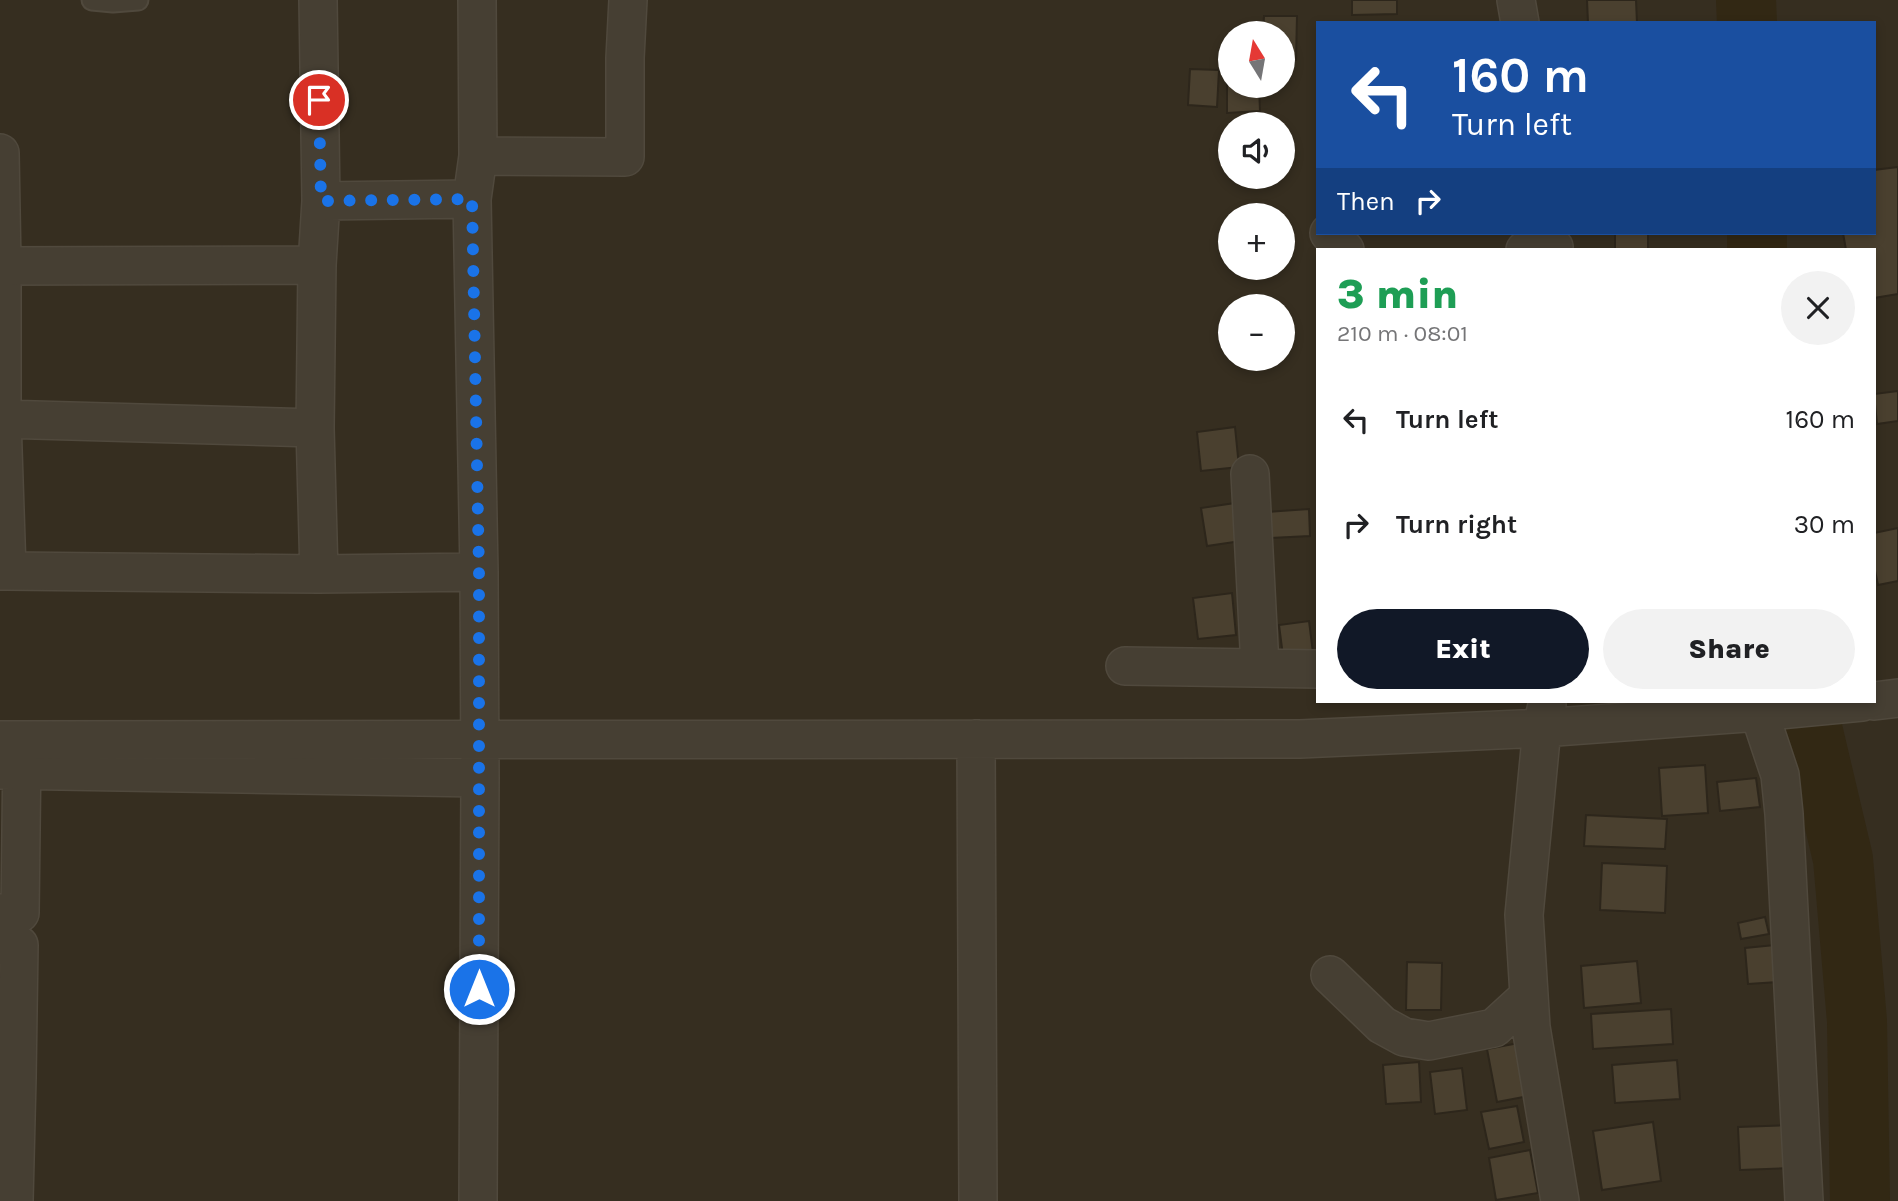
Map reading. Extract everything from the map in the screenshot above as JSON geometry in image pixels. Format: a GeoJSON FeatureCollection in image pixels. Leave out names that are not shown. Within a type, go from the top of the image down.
{"type":"FeatureCollection","features":[{"type":"Feature","properties":{"kind":"street"},"geometry":{"type":"LineString","coordinates":[[318,0],[321,201],[317,265],[315,428],[319,574]]}},
{"type":"Feature","properties":{"kind":"street"},"geometry":{"type":"LineString","coordinates":[[477,0],[478,156],[472,199],[479,572],[478,1201]]}},
{"type":"Feature","properties":{"kind":"street"},"geometry":{"type":"LineString","coordinates":[[478,156],[625,157],[628,0]]}},
{"type":"Feature","properties":{"kind":"street"},"geometry":{"type":"LineString","coordinates":[[1516,0],[1520,21]]}},
{"type":"Feature","properties":{"kind":"street"},"geometry":{"type":"LineString","coordinates":[[0,153],[3,571],[319,574],[479,572]]}},
{"type":"Feature","properties":{"kind":"street"},"geometry":{"type":"LineString","coordinates":[[321,201],[472,199]]}},
{"type":"Feature","properties":{"kind":"street"},"geometry":{"type":"LineString","coordinates":[[1331,235],[1343,248]]}},
{"type":"Feature","properties":{"kind":"street"},"geometry":{"type":"LineString","coordinates":[[1,266],[317,265]]}},
{"type":"Feature","properties":{"kind":"street"},"geometry":{"type":"LineString","coordinates":[[1,419],[315,428]]}},
{"type":"Feature","properties":{"kind":"street"},"geometry":{"type":"LineString","coordinates":[[1250,474],[1260,667]]}},
{"type":"Feature","properties":{"kind":"street"},"geometry":{"type":"LineString","coordinates":[[1125,666],[1316,668]]}},
{"type":"Feature","properties":{"kind":"street"},"geometry":{"type":"LineString","coordinates":[[1876,701],[1898,698]]}},
{"type":"Feature","properties":{"kind":"street"},"geometry":{"type":"LineString","coordinates":[[11,756],[479,740],[1300,739],[1545,715],[1765,712],[1853,703]]}},
{"type":"Feature","properties":{"kind":"street"},"geometry":{"type":"LineString","coordinates":[[1765,712],[1780,775],[1784,814],[1804,1201]]}},
{"type":"Feature","properties":{"kind":"street"},"geometry":{"type":"LineString","coordinates":[[1545,715],[1524,915],[1531,1027],[1560,1201]]}},
{"type":"Feature","properties":{"kind":"street"},"geometry":{"type":"LineString","coordinates":[[976,739],[978,1201]]}},
{"type":"Feature","properties":{"kind":"street"},"geometry":{"type":"LineString","coordinates":[[11,756],[480,778]]}},
{"type":"Feature","properties":{"kind":"street"},"geometry":{"type":"LineString","coordinates":[[0,913],[20,913],[11,756]]}},
{"type":"Feature","properties":{"kind":"street"},"geometry":{"type":"LineString","coordinates":[[0,945],[19,945],[9,1078],[14,1201]]}},
{"type":"Feature","properties":{"kind":"street"},"geometry":{"type":"LineString","coordinates":[[1330,975],[1382,1025],[1404,1037],[1429,1041],[1494,1027],[1529,996]]}},
{"type":"Feature","properties":{"kind":"lane"},"geometry":{"type":"LineString","coordinates":[[92,0],[138,0]]}},
{"type":"Feature","properties":{"kind":"building"},"geometry":{"type":"Polygon","coordinates":[[[1352,0],[1397,0],[1397,14],[1352,15],[1352,0]]]}},
{"type":"Feature","properties":{"kind":"building"},"geometry":{"type":"Polygon","coordinates":[[[1587,0],[1636,0],[1637,21],[1588,21],[1587,0]]]}},
{"type":"Feature","properties":{"kind":"building"},"geometry":{"type":"Polygon","coordinates":[[[1264,16],[1297,16],[1296,60],[1295,21],[1264,21],[1264,16]]]}},
{"type":"Feature","properties":{"kind":"building"},"geometry":{"type":"Polygon","coordinates":[[[1190,69],[1218,70],[1217,107],[1188,105],[1190,69]]]}},
{"type":"Feature","properties":{"kind":"building"},"geometry":{"type":"Polygon","coordinates":[[[1227,98],[1259,98],[1260,111],[1227,112],[1227,98]]]}},
{"type":"Feature","properties":{"kind":"building"},"geometry":{"type":"Polygon","coordinates":[[[1898,167],[1898,294],[1876,298],[1876,248],[1846,248],[1843,235],[1876,235],[1876,170],[1898,167]]]}},
{"type":"Feature","properties":{"kind":"building"},"geometry":{"type":"Polygon","coordinates":[[[1615,235],[1648,235],[1648,248],[1615,248],[1615,235]]]}},
{"type":"Feature","properties":{"kind":"building"},"geometry":{"type":"Polygon","coordinates":[[[1898,391],[1898,421],[1877,424],[1876,394],[1898,391]]]}},
{"type":"Feature","properties":{"kind":"building"},"geometry":{"type":"Polygon","coordinates":[[[1235,427],[1239,467],[1201,471],[1197,432],[1235,427]]]}},
{"type":"Feature","properties":{"kind":"building"},"geometry":{"type":"Polygon","coordinates":[[[1242,502],[1248,540],[1207,546],[1201,508],[1242,502]]]}},
{"type":"Feature","properties":{"kind":"building"},"geometry":{"type":"Polygon","coordinates":[[[1309,509],[1310,536],[1269,538],[1267,512],[1309,509]]]}},
{"type":"Feature","properties":{"kind":"building"},"geometry":{"type":"Polygon","coordinates":[[[1898,528],[1898,581],[1878,585],[1876,533],[1898,528]]]}},
{"type":"Feature","properties":{"kind":"building"},"geometry":{"type":"Polygon","coordinates":[[[1232,593],[1236,635],[1198,639],[1193,598],[1232,593]]]}},
{"type":"Feature","properties":{"kind":"building"},"geometry":{"type":"Polygon","coordinates":[[[1309,621],[1314,661],[1284,664],[1279,625],[1309,621]]]}},
{"type":"Feature","properties":{"kind":"building"},"geometry":{"type":"Polygon","coordinates":[[[1705,765],[1708,813],[1662,816],[1659,768],[1705,765]]]}},
{"type":"Feature","properties":{"kind":"building"},"geometry":{"type":"Polygon","coordinates":[[[1756,778],[1760,807],[1720,811],[1717,782],[1756,778]]]}},
{"type":"Feature","properties":{"kind":"building"},"geometry":{"type":"Polygon","coordinates":[[[1586,815],[1667,819],[1665,849],[1584,846],[1586,815]]]}},
{"type":"Feature","properties":{"kind":"building"},"geometry":{"type":"Polygon","coordinates":[[[1602,863],[1667,866],[1665,913],[1600,910],[1602,863]]]}},
{"type":"Feature","properties":{"kind":"building"},"geometry":{"type":"Polygon","coordinates":[[[1765,917],[1769,934],[1741,939],[1738,923],[1765,917]]]}},
{"type":"Feature","properties":{"kind":"building"},"geometry":{"type":"Polygon","coordinates":[[[1775,945],[1778,982],[1748,984],[1745,948],[1775,945]]]}},
{"type":"Feature","properties":{"kind":"building"},"geometry":{"type":"Polygon","coordinates":[[[1637,961],[1641,1003],[1584,1008],[1581,966],[1637,961]]]}},
{"type":"Feature","properties":{"kind":"building"},"geometry":{"type":"Polygon","coordinates":[[[1407,962],[1442,963],[1441,1010],[1406,1010],[1407,962]]]}},
{"type":"Feature","properties":{"kind":"building"},"geometry":{"type":"Polygon","coordinates":[[[1671,1009],[1673,1044],[1593,1049],[1591,1014],[1671,1009]]]}},
{"type":"Feature","properties":{"kind":"building"},"geometry":{"type":"Polygon","coordinates":[[[1524,1042],[1534,1095],[1497,1102],[1487,1049],[1524,1042]]]}},
{"type":"Feature","properties":{"kind":"building"},"geometry":{"type":"Polygon","coordinates":[[[1677,1060],[1680,1099],[1615,1103],[1612,1065],[1677,1060]]]}},
{"type":"Feature","properties":{"kind":"building"},"geometry":{"type":"Polygon","coordinates":[[[1419,1062],[1421,1102],[1386,1104],[1383,1065],[1419,1062]]]}},
{"type":"Feature","properties":{"kind":"building"},"geometry":{"type":"Polygon","coordinates":[[[1462,1068],[1467,1110],[1435,1114],[1430,1072],[1462,1068]]]}},
{"type":"Feature","properties":{"kind":"building"},"geometry":{"type":"Polygon","coordinates":[[[1517,1106],[1524,1142],[1489,1149],[1481,1112],[1517,1106]]]}},
{"type":"Feature","properties":{"kind":"building"},"geometry":{"type":"Polygon","coordinates":[[[1653,1122],[1661,1181],[1602,1190],[1593,1131],[1653,1122]]]}},
{"type":"Feature","properties":{"kind":"building"},"geometry":{"type":"Polygon","coordinates":[[[1791,1125],[1792,1168],[1740,1170],[1738,1127],[1791,1125]]]}},
{"type":"Feature","properties":{"kind":"building"},"geometry":{"type":"Polygon","coordinates":[[[1530,1150],[1538,1193],[1496,1200],[1489,1158],[1530,1150]]]}},
{"type":"Feature","properties":{"kind":"waterway"},"geometry":{"type":"LineString","coordinates":[[1746,0],[1747,21]]}},
{"type":"Feature","properties":{"kind":"waterway"},"geometry":{"type":"LineString","coordinates":[[1757,235],[1757,248]]}},
{"type":"Feature","properties":{"kind":"waterway"},"geometry":{"type":"LineString","coordinates":[[1806,703],[1843,859],[1857,1021],[1860,1201]]}},
{"type":"Feature","properties":{"kind":"route"},"geometry":{"type":"LineString","coordinates":[[319,100],[321,201],[472,199],[479,572],[479,989]]}}]}
